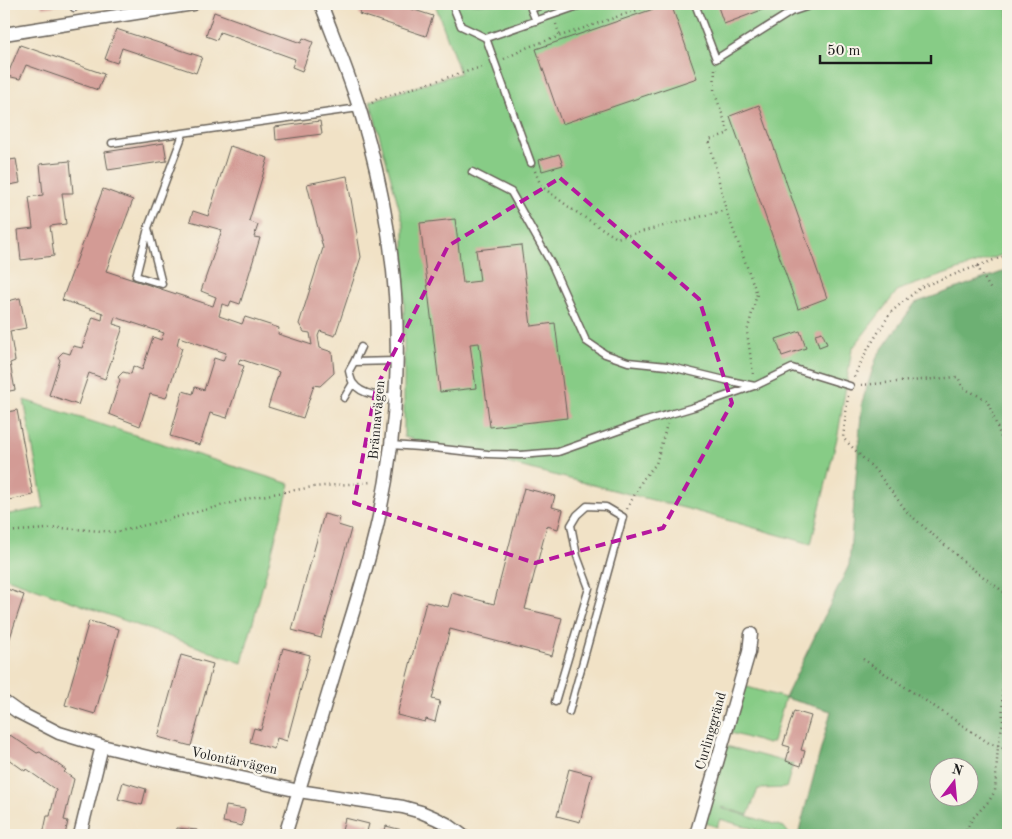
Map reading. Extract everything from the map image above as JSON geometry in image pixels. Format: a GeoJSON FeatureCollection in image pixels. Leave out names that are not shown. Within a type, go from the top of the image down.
{"type":"FeatureCollection","features":[{"type":"Feature","properties":{"kind":"street"},"geometry":{"type":"LineString","coordinates":[[4,34],[194,4]]}},
{"type":"Feature","properties":{"kind":"street","name":"Brännavägen"},"geometry":{"type":"LineString","coordinates":[[286,835],[367,566],[378,520],[391,445],[395,396],[397,346],[394,288],[387,227],[372,153],[359,108],[321,4]]}},
{"type":"Feature","properties":{"kind":"street","name":"Curlinggränd"},"geometry":{"type":"LineString","coordinates":[[696,835],[749,652],[751,634]]}},
{"type":"Feature","properties":{"kind":"street","name":"Volontärvägen"},"geometry":{"type":"LineString","coordinates":[[4,702],[18,712],[59,733],[102,746],[299,791],[386,804],[421,812],[447,824],[462,835]]}},
{"type":"Feature","properties":{"kind":"street"},"geometry":{"type":"LineString","coordinates":[[80,835],[102,746]]}},
{"type":"Feature","properties":{"kind":"lane"},"geometry":{"type":"LineString","coordinates":[[452,4],[462,26],[486,38],[531,163]]}},
{"type":"Feature","properties":{"kind":"lane"},"geometry":{"type":"LineString","coordinates":[[536,21],[531,9],[545,4]]}},
{"type":"Feature","properties":{"kind":"lane"},"geometry":{"type":"LineString","coordinates":[[486,38],[584,4]]}},
{"type":"Feature","properties":{"kind":"lane"},"geometry":{"type":"LineString","coordinates":[[695,4],[716,60],[791,12],[815,4]]}},
{"type":"Feature","properties":{"kind":"lane"},"geometry":{"type":"LineString","coordinates":[[112,143],[359,108]]}},
{"type":"Feature","properties":{"kind":"lane"},"geometry":{"type":"LineString","coordinates":[[148,228],[162,284],[136,276],[148,228],[183,134]]}},
{"type":"Feature","properties":{"kind":"lane"},"geometry":{"type":"LineString","coordinates":[[472,172],[511,192],[552,265],[586,341],[605,354],[628,362],[667,366],[755,386]]}},
{"type":"Feature","properties":{"kind":"lane"},"geometry":{"type":"LineString","coordinates":[[361,347],[349,371],[353,383],[364,392],[380,396],[395,396]]}},
{"type":"Feature","properties":{"kind":"lane"},"geometry":{"type":"LineString","coordinates":[[354,362],[396,361]]}},
{"type":"Feature","properties":{"kind":"lane"},"geometry":{"type":"LineString","coordinates":[[391,445],[497,455],[558,452],[755,386],[792,368],[850,386]]}},
{"type":"Feature","properties":{"kind":"lane"},"geometry":{"type":"LineString","coordinates":[[344,398],[353,383]]}},
{"type":"Feature","properties":{"kind":"lane"},"geometry":{"type":"LineString","coordinates":[[705,403],[707,412]]}},
{"type":"Feature","properties":{"kind":"lane"},"geometry":{"type":"LineString","coordinates":[[555,702],[589,588],[577,556],[571,525],[587,506],[606,507],[623,517],[569,712]]}},
{"type":"Feature","properties":{"kind":"path"},"geometry":{"type":"LineString","coordinates":[[359,108],[372,104],[377,99],[494,63],[528,48],[655,4]]}},
{"type":"Feature","properties":{"kind":"path"},"geometry":{"type":"LineString","coordinates":[[716,60],[714,91],[729,133],[709,140],[726,210],[756,294],[747,332],[755,386]]}},
{"type":"Feature","properties":{"kind":"path"},"geometry":{"type":"LineString","coordinates":[[531,163],[541,186],[573,210],[617,238],[726,210]]}},
{"type":"Feature","properties":{"kind":"path"},"geometry":{"type":"LineString","coordinates":[[1008,255],[921,287],[890,312],[866,352],[850,386],[843,438],[876,471],[908,513],[970,567],[1008,595]]}},
{"type":"Feature","properties":{"kind":"path"},"geometry":{"type":"LineString","coordinates":[[976,266],[991,290]]}},
{"type":"Feature","properties":{"kind":"path"},"geometry":{"type":"LineString","coordinates":[[850,386],[958,377],[963,388],[987,400],[1008,456]]}},
{"type":"Feature","properties":{"kind":"path"},"geometry":{"type":"LineString","coordinates":[[623,517],[643,479],[656,464],[670,414]]}},
{"type":"Feature","properties":{"kind":"path"},"geometry":{"type":"LineString","coordinates":[[4,532],[60,528],[116,532],[255,497],[313,487],[374,482],[373,488]]}},
{"type":"Feature","properties":{"kind":"path"},"geometry":{"type":"LineString","coordinates":[[863,659],[989,743],[1008,750]]}},
{"type":"Feature","properties":{"kind":"path"},"geometry":{"type":"LineString","coordinates":[[964,835],[972,819],[989,801],[994,791],[998,746],[1003,722],[1002,691],[1008,682]]}},
{"type":"Feature","properties":{"kind":"highlighted area"},"geometry":{"type":"Polygon","coordinates":[[[560,178],[699,299],[732,403],[663,528],[535,563],[354,503],[376,388],[448,246],[560,178]]]}},
{"type":"Feature","properties":{"kind":"green space"},"geometry":{"type":"Polygon","coordinates":[[[435,4],[1008,4],[1008,253],[898,290],[852,349],[838,434],[811,544],[688,509],[404,437],[404,226],[370,101],[460,73],[435,4]]]}},
{"type":"Feature","properties":{"kind":"green space"},"geometry":{"type":"Polygon","coordinates":[[[1008,270],[1008,835],[798,835],[831,711],[785,698],[849,565],[862,402],[877,356],[915,303],[1008,270]]]}},
{"type":"Feature","properties":{"kind":"green space"},"geometry":{"type":"Polygon","coordinates":[[[24,400],[290,484],[242,663],[4,577],[4,515],[44,508],[24,400]]]}},
{"type":"Feature","properties":{"kind":"green space"},"geometry":{"type":"Polygon","coordinates":[[[744,686],[785,698],[773,742],[768,744],[731,733],[744,686]]]}},
{"type":"Feature","properties":{"kind":"green space"},"geometry":{"type":"Polygon","coordinates":[[[726,746],[793,764],[786,788],[758,789],[748,815],[721,808],[784,827],[790,835],[774,835],[720,819],[717,827],[705,823],[726,746]]]}},
{"type":"Feature","properties":{"kind":"building"},"geometry":{"type":"Polygon","coordinates":[[[41,4],[61,4],[61,5],[42,8],[41,4]]]}},
{"type":"Feature","properties":{"kind":"building"},"geometry":{"type":"Polygon","coordinates":[[[363,4],[396,4],[433,16],[426,36],[359,14],[363,4]]]}},
{"type":"Feature","properties":{"kind":"building"},"geometry":{"type":"Polygon","coordinates":[[[671,4],[697,78],[562,124],[536,49],[671,4]]]}},
{"type":"Feature","properties":{"kind":"building"},"geometry":{"type":"Polygon","coordinates":[[[717,4],[778,4],[724,24],[717,4]]]}},
{"type":"Feature","properties":{"kind":"building"},"geometry":{"type":"Polygon","coordinates":[[[214,12],[301,43],[303,38],[313,42],[302,71],[292,67],[295,59],[220,32],[217,40],[206,36],[214,12]]]}},
{"type":"Feature","properties":{"kind":"building"},"geometry":{"type":"Polygon","coordinates":[[[116,29],[202,57],[196,73],[122,48],[117,63],[105,59],[116,29]]]}},
{"type":"Feature","properties":{"kind":"building"},"geometry":{"type":"Polygon","coordinates":[[[20,45],[104,74],[98,90],[26,65],[20,79],[7,76],[20,45]]]}},
{"type":"Feature","properties":{"kind":"building"},"geometry":{"type":"Polygon","coordinates":[[[759,105],[827,298],[798,309],[730,116],[759,105]]]}},
{"type":"Feature","properties":{"kind":"building"},"geometry":{"type":"Polygon","coordinates":[[[320,121],[322,134],[276,140],[275,127],[320,121]]]}},
{"type":"Feature","properties":{"kind":"building"},"geometry":{"type":"Polygon","coordinates":[[[164,143],[167,161],[108,170],[105,152],[164,143]]]}},
{"type":"Feature","properties":{"kind":"building"},"geometry":{"type":"Polygon","coordinates":[[[230,146],[268,158],[249,221],[258,225],[254,237],[260,238],[240,304],[231,301],[229,306],[222,304],[219,316],[242,324],[245,317],[279,328],[278,334],[312,345],[310,333],[304,332],[299,324],[323,248],[307,184],[347,176],[361,257],[335,336],[320,331],[318,336],[320,348],[332,352],[334,373],[320,386],[314,385],[303,418],[268,407],[279,372],[240,359],[238,364],[244,366],[227,418],[210,413],[200,445],[170,436],[183,391],[193,394],[195,387],[204,390],[214,358],[223,361],[226,353],[179,337],[177,345],[182,348],[166,398],[150,394],[140,426],[109,414],[120,380],[118,377],[123,372],[131,374],[133,366],[142,370],[153,337],[161,340],[164,333],[115,317],[113,324],[123,327],[105,379],[89,373],[78,405],[49,395],[60,360],[58,357],[63,352],[70,354],[73,346],[82,348],[93,317],[102,320],[103,313],[62,300],[103,189],[133,200],[106,271],[213,306],[216,297],[201,291],[222,230],[190,221],[193,211],[208,216],[230,146]]]}},
{"type":"Feature","properties":{"kind":"building"},"geometry":{"type":"Polygon","coordinates":[[[559,154],[563,165],[542,171],[539,160],[559,154]]]}},
{"type":"Feature","properties":{"kind":"building"},"geometry":{"type":"Polygon","coordinates":[[[16,159],[20,183],[4,186],[4,161],[16,159]]]}},
{"type":"Feature","properties":{"kind":"building"},"geometry":{"type":"Polygon","coordinates":[[[70,161],[73,193],[62,193],[66,224],[50,226],[54,256],[21,260],[18,230],[33,228],[29,197],[43,195],[40,164],[70,161]]]}},
{"type":"Feature","properties":{"kind":"building"},"geometry":{"type":"Polygon","coordinates":[[[455,219],[463,283],[480,281],[476,250],[521,245],[531,326],[555,323],[567,418],[490,427],[479,343],[470,344],[476,388],[440,392],[420,223],[455,219]]]}},
{"type":"Feature","properties":{"kind":"building"},"geometry":{"type":"Polygon","coordinates":[[[20,298],[26,328],[10,331],[15,361],[10,363],[15,390],[4,392],[4,302],[20,298]]]}},
{"type":"Feature","properties":{"kind":"building"},"geometry":{"type":"Polygon","coordinates":[[[800,331],[806,348],[782,356],[776,339],[800,331]]]}},
{"type":"Feature","properties":{"kind":"building"},"geometry":{"type":"Polygon","coordinates":[[[822,332],[827,344],[819,347],[815,334],[822,332]]]}},
{"type":"Feature","properties":{"kind":"building"},"geometry":{"type":"Polygon","coordinates":[[[17,410],[33,495],[4,501],[4,413],[17,410]]]}},
{"type":"Feature","properties":{"kind":"building"},"geometry":{"type":"Polygon","coordinates":[[[524,488],[555,496],[552,507],[563,510],[558,529],[547,526],[525,609],[562,618],[552,656],[450,629],[432,699],[440,701],[435,722],[426,719],[425,722],[397,715],[426,602],[448,607],[452,593],[494,604],[524,488]]]}},
{"type":"Feature","properties":{"kind":"building"},"geometry":{"type":"Polygon","coordinates":[[[324,514],[340,518],[338,525],[351,529],[321,638],[292,630],[324,514]]]}},
{"type":"Feature","properties":{"kind":"building"},"geometry":{"type":"Polygon","coordinates":[[[4,588],[24,595],[4,656],[4,588]]]}},
{"type":"Feature","properties":{"kind":"building"},"geometry":{"type":"Polygon","coordinates":[[[89,621],[119,629],[95,714],[65,705],[89,621]]]}},
{"type":"Feature","properties":{"kind":"building"},"geometry":{"type":"Polygon","coordinates":[[[283,648],[310,655],[287,741],[277,738],[274,749],[250,742],[254,728],[261,730],[283,648]]]}},
{"type":"Feature","properties":{"kind":"building"},"geometry":{"type":"Polygon","coordinates":[[[181,655],[213,664],[191,746],[158,737],[181,655]]]}},
{"type":"Feature","properties":{"kind":"building"},"geometry":{"type":"Polygon","coordinates":[[[794,711],[811,716],[801,750],[805,751],[801,766],[786,761],[790,747],[783,745],[794,711]]]}},
{"type":"Feature","properties":{"kind":"building"},"geometry":{"type":"Polygon","coordinates":[[[4,734],[8,737],[10,735],[37,753],[40,752],[66,770],[64,772],[74,779],[64,820],[68,821],[65,835],[43,835],[56,790],[4,756],[4,734]]]}},
{"type":"Feature","properties":{"kind":"building"},"geometry":{"type":"Polygon","coordinates":[[[569,769],[592,775],[580,822],[557,816],[569,769]]]}},
{"type":"Feature","properties":{"kind":"building"},"geometry":{"type":"Polygon","coordinates":[[[123,782],[146,789],[142,805],[118,799],[123,782]]]}},
{"type":"Feature","properties":{"kind":"building"},"geometry":{"type":"Polygon","coordinates":[[[226,806],[245,809],[242,826],[223,822],[226,806]]]}},
{"type":"Feature","properties":{"kind":"building"},"geometry":{"type":"Polygon","coordinates":[[[345,818],[369,824],[366,835],[341,835],[345,818]]]}},
{"type":"Feature","properties":{"kind":"building"},"geometry":{"type":"Polygon","coordinates":[[[386,826],[402,830],[400,835],[384,835],[386,826]]]}},
{"type":"Feature","properties":{"kind":"building"},"geometry":{"type":"Polygon","coordinates":[[[177,828],[197,830],[197,835],[176,835],[177,828]]]}}]}
